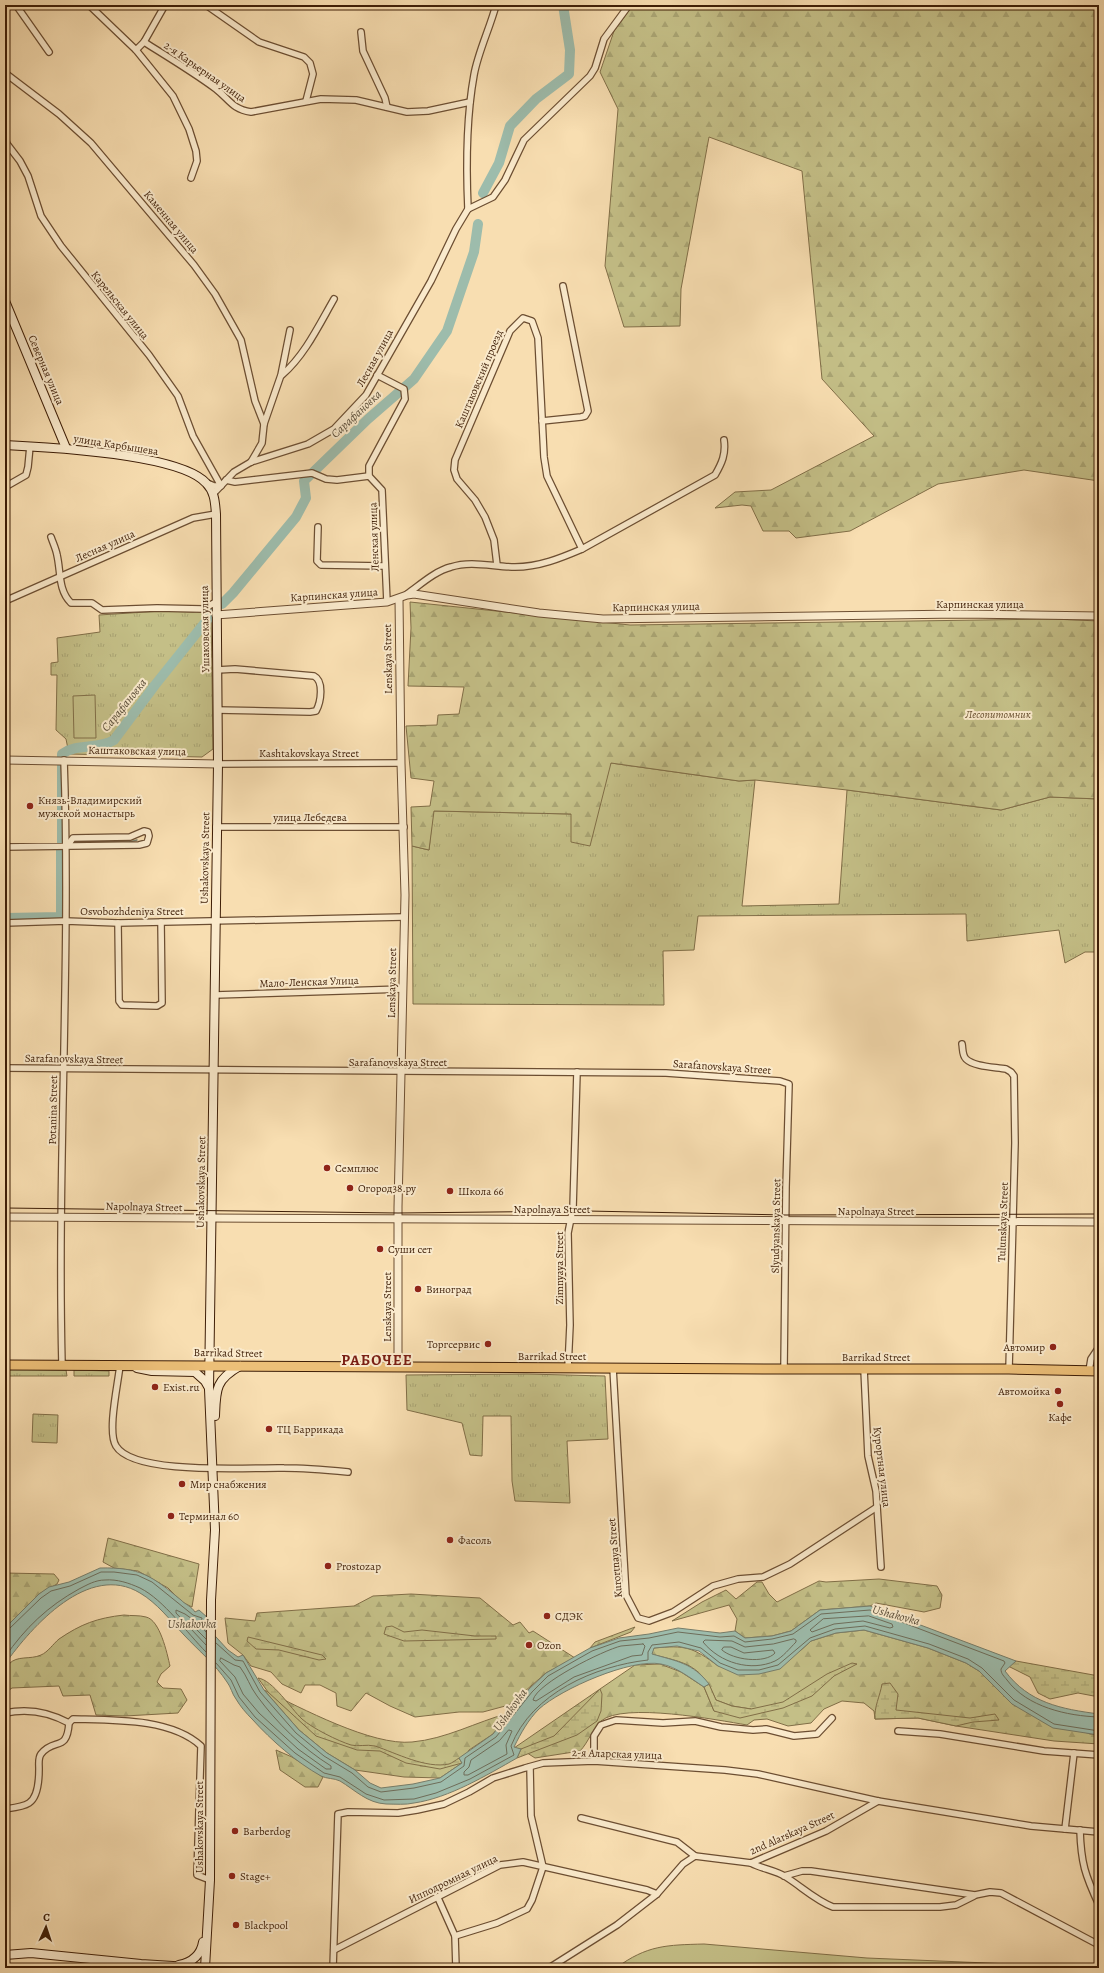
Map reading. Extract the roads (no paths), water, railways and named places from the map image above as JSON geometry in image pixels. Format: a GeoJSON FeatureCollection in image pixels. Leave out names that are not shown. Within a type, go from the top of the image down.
{"type":"FeatureCollection","features":[{"type":"Feature","properties":{"kind":"main road","name":"Северная улица"},"geometry":{"type":"LineString","coordinates":[[5,300],[66,448]]}},
{"type":"Feature","properties":{"kind":"main road","name":"улица Карбышева"},"geometry":{"type":"LineString","coordinates":[[5,445],[66,448],[133,458],[179,467],[206,482],[213,494]]}},
{"type":"Feature","properties":{"kind":"main road","name":"Ушаковская улица"},"geometry":{"type":"LineString","coordinates":[[213,494],[216,514],[218,764]]}},
{"type":"Feature","properties":{"kind":"main road","name":"Ushakovskaya Street"},"geometry":{"type":"LineString","coordinates":[[206,1968],[210,1880],[210,1686],[211,1600],[214,1530],[209,1389],[218,764]]}},
{"type":"Feature","properties":{"kind":"main road","name":"Barrikad Street"},"geometry":{"type":"LineString","coordinates":[[5,1365],[1009,1369],[1099,1371]]}},
{"type":"Feature","properties":{"kind":"main road"},"geometry":{"type":"LineString","coordinates":[[120,1365],[152,1371],[195,1372],[205,1381],[209,1389]]}},
{"type":"Feature","properties":{"kind":"main road"},"geometry":{"type":"LineString","coordinates":[[213,1469],[216,1389],[227,1373],[241,1365]]}},
{"type":"Feature","properties":{"kind":"main road"},"geometry":{"type":"LineString","coordinates":[[172,1966],[186,1963],[200,1954],[208,1917]]}},
{"type":"Feature","properties":{"kind":"main road"},"geometry":{"type":"LineString","coordinates":[[5,1955],[31,1953],[206,1968]]}},
{"type":"Feature","properties":{"kind":"street"},"geometry":{"type":"LineString","coordinates":[[16,5],[49,52]]}},
{"type":"Feature","properties":{"kind":"street"},"geometry":{"type":"LineString","coordinates":[[89,5],[136,50],[173,96],[189,129],[196,151],[197,161],[191,178]]}},
{"type":"Feature","properties":{"kind":"street"},"geometry":{"type":"LineString","coordinates":[[136,50],[144,42],[165,5]]}},
{"type":"Feature","properties":{"kind":"street"},"geometry":{"type":"LineString","coordinates":[[206,5],[259,42],[304,57],[310,63],[313,74],[306,101]]}},
{"type":"Feature","properties":{"kind":"street"},"geometry":{"type":"LineString","coordinates":[[496,5],[474,73],[470,102],[466,179],[468,209],[493,198],[504,180],[524,140],[590,76],[595,68],[604,39],[629,5]]}},
{"type":"Feature","properties":{"kind":"street"},"geometry":{"type":"LineString","coordinates":[[361,32],[363,51],[385,98],[387,107]]}},
{"type":"Feature","properties":{"kind":"street","name":"2-я Карьерная улица"},"geometry":{"type":"LineString","coordinates":[[144,42],[218,90],[240,110],[251,112],[321,99],[356,100],[407,112],[428,111],[470,102]]}},
{"type":"Feature","properties":{"kind":"street","name":"Каменная улица"},"geometry":{"type":"LineString","coordinates":[[5,73],[59,114],[91,143],[194,265],[215,294],[241,340],[255,401],[264,424]]}},
{"type":"Feature","properties":{"kind":"street","name":"Карельская улица"},"geometry":{"type":"LineString","coordinates":[[5,137],[7,144],[20,161],[28,176],[41,216],[61,246],[149,355],[178,396],[193,436],[220,486]]}},
{"type":"Feature","properties":{"kind":"street","name":"Лесная улица"},"geometry":{"type":"LineString","coordinates":[[213,494],[234,472],[251,462],[308,444],[334,429],[366,395],[431,281],[456,229],[468,209]]}},
{"type":"Feature","properties":{"kind":"street"},"geometry":{"type":"LineString","coordinates":[[542,421],[581,417],[585,416],[588,412],[563,286]]}},
{"type":"Feature","properties":{"kind":"street"},"geometry":{"type":"LineString","coordinates":[[281,375],[291,367],[334,299]]}},
{"type":"Feature","properties":{"kind":"street","name":"Каштаковский проезд"},"geometry":{"type":"LineString","coordinates":[[497,565],[494,540],[485,516],[475,500],[456,479],[454,470],[455,460],[510,331],[523,318],[532,321],[538,338],[544,457],[547,476],[582,549]]}},
{"type":"Feature","properties":{"kind":"street"},"geometry":{"type":"LineString","coordinates":[[251,462],[262,443],[264,424],[281,375],[290,330]]}},
{"type":"Feature","properties":{"kind":"street"},"geometry":{"type":"LineString","coordinates":[[226,480],[235,482],[312,473],[326,479],[337,480],[369,476],[369,466],[405,399],[403,389],[377,375]]}},
{"type":"Feature","properties":{"kind":"street"},"geometry":{"type":"LineString","coordinates":[[407,594],[440,571],[451,566],[478,564],[515,567],[534,565],[559,559],[582,549],[715,475],[726,451],[724,440]]}},
{"type":"Feature","properties":{"kind":"street"},"geometry":{"type":"LineString","coordinates":[[5,487],[26,475],[30,446]]}},
{"type":"Feature","properties":{"kind":"street","name":"Ленская улица"},"geometry":{"type":"LineString","coordinates":[[369,476],[382,490],[384,566],[387,602]]}},
{"type":"Feature","properties":{"kind":"street"},"geometry":{"type":"LineString","coordinates":[[206,482],[214,486],[220,486]]}},
{"type":"Feature","properties":{"kind":"street","name":"Лесная улица"},"geometry":{"type":"LineString","coordinates":[[5,602],[193,518],[216,514]]}},
{"type":"Feature","properties":{"kind":"street"},"geometry":{"type":"LineString","coordinates":[[318,527],[317,561],[320,565],[384,566]]}},
{"type":"Feature","properties":{"kind":"street"},"geometry":{"type":"LineString","coordinates":[[51,537],[57,554],[59,577],[65,597],[71,603],[92,603],[102,610],[157,608],[203,609],[216,602]]}},
{"type":"Feature","properties":{"kind":"street","name":"Карпинская улица"},"geometry":{"type":"LineString","coordinates":[[216,615],[387,602],[398,599],[407,594],[425,595],[539,613],[603,619],[959,614],[1099,616]]}},
{"type":"Feature","properties":{"kind":"street","name":"Lenskaya Street"},"geometry":{"type":"LineString","coordinates":[[398,599],[401,763],[404,827],[402,1072],[398,1219],[398,1367]]}},
{"type":"Feature","properties":{"kind":"street"},"geometry":{"type":"LineString","coordinates":[[217,670],[235,669],[314,676],[318,678],[321,683],[319,706],[316,711],[217,710]]}},
{"type":"Feature","properties":{"kind":"street","name":"Каштаковская улица"},"geometry":{"type":"LineString","coordinates":[[5,760],[218,764]]}},
{"type":"Feature","properties":{"kind":"street","name":"Potanina Street"},"geometry":{"type":"LineString","coordinates":[[62,1365],[61,1217],[67,846],[64,760]]}},
{"type":"Feature","properties":{"kind":"street","name":"Kashtakovskaya Street"},"geometry":{"type":"LineString","coordinates":[[218,764],[401,763]]}},
{"type":"Feature","properties":{"kind":"street","name":"улица Лебедева"},"geometry":{"type":"LineString","coordinates":[[216,827],[404,827]]}},
{"type":"Feature","properties":{"kind":"street"},"geometry":{"type":"LineString","coordinates":[[5,847],[140,845],[147,843],[149,836],[148,832],[144,831],[130,837],[73,838],[67,846]]}},
{"type":"Feature","properties":{"kind":"street","name":"Osvobozhdeniya Street"},"geometry":{"type":"LineString","coordinates":[[5,923],[66,921],[118,923],[404,917]]}},
{"type":"Feature","properties":{"kind":"street"},"geometry":{"type":"LineString","coordinates":[[118,923],[119,1001],[122,1005],[157,1006],[162,1003],[161,922]]}},
{"type":"Feature","properties":{"kind":"street","name":"Мало-Ленская Улица"},"geometry":{"type":"LineString","coordinates":[[215,995],[403,989]]}},
{"type":"Feature","properties":{"kind":"street","name":"Tulunskaya Street"},"geometry":{"type":"LineString","coordinates":[[962,1044],[963,1054],[966,1059],[971,1062],[1006,1069],[1014,1076],[1015,1143],[1009,1369]]}},
{"type":"Feature","properties":{"kind":"street","name":"Sarafanovskaya Street"},"geometry":{"type":"LineString","coordinates":[[5,1068],[666,1073],[780,1081],[789,1084]]}},
{"type":"Feature","properties":{"kind":"street","name":"Zimnyaya Street"},"geometry":{"type":"LineString","coordinates":[[568,1368],[570,1325],[568,1233],[573,1206],[577,1072]]}},
{"type":"Feature","properties":{"kind":"street","name":"Slyudyanskaya Street"},"geometry":{"type":"LineString","coordinates":[[784,1369],[789,1084]]}},
{"type":"Feature","properties":{"kind":"street","name":"Napolnaya Street"},"geometry":{"type":"LineString","coordinates":[[5,1217],[786,1222],[1099,1222]]}},
{"type":"Feature","properties":{"kind":"street"},"geometry":{"type":"LineString","coordinates":[[1089,1371],[1090,1359],[1099,1347]]}},
{"type":"Feature","properties":{"kind":"street"},"geometry":{"type":"LineString","coordinates":[[120,1365],[112,1430],[116,1448],[123,1454],[154,1464],[185,1468],[287,1468],[348,1472]]}},
{"type":"Feature","properties":{"kind":"street","name":"Kurortnaya Street"},"geometry":{"type":"LineString","coordinates":[[613,1368],[626,1596],[638,1618],[649,1621],[673,1612],[713,1586],[738,1579],[763,1577],[790,1564],[878,1507]]}},
{"type":"Feature","properties":{"kind":"street","name":"Курортная улица"},"geometry":{"type":"LineString","coordinates":[[864,1369],[868,1456],[878,1507],[881,1567]]}},
{"type":"Feature","properties":{"kind":"street"},"geometry":{"type":"LineString","coordinates":[[5,1713],[15,1711],[40,1711],[55,1715],[68,1723]]}},
{"type":"Feature","properties":{"kind":"street"},"geometry":{"type":"LineString","coordinates":[[594,1761],[594,1736],[601,1725],[616,1720],[663,1723],[695,1722],[727,1728],[753,1730],[766,1729],[794,1736],[817,1734],[832,1718]]}},
{"type":"Feature","properties":{"kind":"street"},"geometry":{"type":"LineString","coordinates":[[68,1723],[73,1719],[150,1724],[191,1736],[201,1746],[197,1875],[210,1880]]}},
{"type":"Feature","properties":{"kind":"street"},"geometry":{"type":"LineString","coordinates":[[5,1810],[29,1803],[34,1798],[37,1786],[39,1758],[42,1753],[65,1740],[68,1736],[68,1723]]}},
{"type":"Feature","properties":{"kind":"street"},"geometry":{"type":"LineString","coordinates":[[898,1731],[940,1734],[1044,1751],[1099,1755]]}},
{"type":"Feature","properties":{"kind":"street"},"geometry":{"type":"LineString","coordinates":[[1065,1829],[1074,1753]]}},
{"type":"Feature","properties":{"kind":"street","name":"2-я Аларская улица"},"geometry":{"type":"LineString","coordinates":[[334,1950],[338,1814],[348,1812],[398,1813],[444,1804],[493,1778],[530,1766],[543,1763],[594,1761],[758,1774],[878,1801]]}},
{"type":"Feature","properties":{"kind":"street"},"geometry":{"type":"LineString","coordinates":[[455,1936],[497,1923],[527,1908],[532,1900],[543,1867],[539,1844],[531,1816],[530,1766]]}},
{"type":"Feature","properties":{"kind":"street"},"geometry":{"type":"LineString","coordinates":[[878,1801],[1032,1826],[1099,1832]]}},
{"type":"Feature","properties":{"kind":"street","name":"2nd Alarskaya Street"},"geometry":{"type":"LineString","coordinates":[[695,1856],[751,1863],[826,1831],[878,1801]]}},
{"type":"Feature","properties":{"kind":"street"},"geometry":{"type":"LineString","coordinates":[[549,1968],[617,1925],[657,1894],[682,1864],[695,1856],[677,1842],[581,1818]]}},
{"type":"Feature","properties":{"kind":"street"},"geometry":{"type":"LineString","coordinates":[[1080,1830],[1081,1860],[1087,1879],[1099,1904]]}},
{"type":"Feature","properties":{"kind":"street","name":"Ипподромная улица"},"geometry":{"type":"LineString","coordinates":[[334,1950],[500,1865],[523,1862],[647,1890],[657,1894]]}},
{"type":"Feature","properties":{"kind":"street"},"geometry":{"type":"LineString","coordinates":[[751,1863],[760,1868],[784,1876],[820,1902],[833,1907],[940,1907],[956,1904],[975,1895],[990,1892],[1001,1893],[1099,1945]]}},
{"type":"Feature","properties":{"kind":"street"},"geometry":{"type":"LineString","coordinates":[[784,1876],[802,1871],[811,1871],[975,1895]]}},
{"type":"Feature","properties":{"kind":"street"},"geometry":{"type":"LineString","coordinates":[[438,1898],[455,1936],[456,1968]]}},
{"type":"Feature","properties":{"kind":"street"},"geometry":{"type":"LineString","coordinates":[[333,1968],[334,1950]]}},
{"type":"Feature","properties":{"kind":"water","name":"Ushakovka"},"geometry":{"type":"Polygon","coordinates":[[[100,1568],[136,1571],[162,1585],[195,1612],[199,1610],[208,1618],[205,1625],[228,1650],[238,1657],[243,1655],[264,1690],[299,1730],[327,1753],[355,1770],[370,1783],[381,1788],[413,1784],[440,1778],[462,1763],[459,1758],[493,1734],[529,1689],[546,1673],[590,1648],[619,1638],[678,1628],[720,1633],[735,1631],[745,1638],[772,1636],[791,1631],[820,1610],[870,1606],[1016,1661],[1005,1671],[1024,1691],[1047,1703],[1059,1707],[1099,1714],[1099,1735],[1053,1728],[1012,1704],[979,1671],[966,1663],[928,1648],[864,1630],[836,1633],[811,1641],[780,1669],[759,1674],[738,1675],[718,1666],[699,1651],[677,1646],[654,1648],[652,1654],[690,1667],[697,1671],[709,1684],[704,1687],[678,1670],[661,1664],[648,1663],[615,1670],[579,1684],[549,1701],[539,1709],[525,1727],[514,1747],[521,1749],[517,1758],[493,1772],[454,1791],[427,1800],[408,1804],[379,1803],[367,1799],[340,1781],[321,1776],[302,1764],[285,1750],[245,1712],[228,1684],[207,1658],[163,1612],[140,1593],[121,1586],[101,1586],[82,1592],[64,1603],[46,1617],[16,1649],[5,1664],[5,1628],[39,1594],[49,1587],[69,1582],[100,1568]]]}},
{"type":"Feature","properties":{"kind":"waterway","name":"Сарафановка"},"geometry":{"type":"LineString","coordinates":[[483,193],[499,163],[510,126],[536,99],[569,74],[570,50],[563,5]]}},
{"type":"Feature","properties":{"kind":"waterway","name":"Сарафановка"},"geometry":{"type":"LineString","coordinates":[[222,604],[233,593],[296,517],[306,498],[304,481],[368,419],[414,379],[447,331],[474,252],[478,224]]}},
{"type":"Feature","properties":{"kind":"waterway","name":"Сарафановка"},"geometry":{"type":"LineString","coordinates":[[62,845],[62,754],[74,749],[101,745],[114,740],[155,685],[215,610]]}},
{"type":"Feature","properties":{"kind":"waterway"},"geometry":{"type":"LineString","coordinates":[[74,842],[129,842],[137,840]]}},
{"type":"Feature","properties":{"kind":"waterway","name":"Сарафановка"},"geometry":{"type":"LineString","coordinates":[[5,918],[61,917],[61,848]]}},
{"type":"Feature","properties":{"kind":"tram line"},"geometry":{"type":"LineString","coordinates":[[5,1208],[398,1213],[587,1211],[786,1215],[1099,1214]]}},
{"type":"Feature","properties":{"kind":"place","name":"Князь-Владимирский мужской монастырь"},"geometry":{"type":"Point","coordinates":[30,806]}},
{"type":"Feature","properties":{"kind":"place","name":"Семплюс"},"geometry":{"type":"Point","coordinates":[327,1168]}},
{"type":"Feature","properties":{"kind":"place","name":"Огород38.ру"},"geometry":{"type":"Point","coordinates":[350,1188]}},
{"type":"Feature","properties":{"kind":"place","name":"Школа 66"},"geometry":{"type":"Point","coordinates":[450,1191]}},
{"type":"Feature","properties":{"kind":"place","name":"Суши сет"},"geometry":{"type":"Point","coordinates":[380,1249]}},
{"type":"Feature","properties":{"kind":"place","name":"Виноград"},"geometry":{"type":"Point","coordinates":[418,1289]}},
{"type":"Feature","properties":{"kind":"place","name":"Торгсервис"},"geometry":{"type":"Point","coordinates":[488,1344]}},
{"type":"Feature","properties":{"kind":"place","name":"Автомир"},"geometry":{"type":"Point","coordinates":[1053,1347]}},
{"type":"Feature","properties":{"kind":"place","name":"Exist.ru"},"geometry":{"type":"Point","coordinates":[155,1387]}},
{"type":"Feature","properties":{"kind":"place","name":"Автомойка"},"geometry":{"type":"Point","coordinates":[1058,1391]}},
{"type":"Feature","properties":{"kind":"place","name":"Кафе"},"geometry":{"type":"Point","coordinates":[1060,1404]}},
{"type":"Feature","properties":{"kind":"place","name":"ТЦ Баррикада"},"geometry":{"type":"Point","coordinates":[269,1429]}},
{"type":"Feature","properties":{"kind":"place","name":"Мир снабжения"},"geometry":{"type":"Point","coordinates":[182,1484]}},
{"type":"Feature","properties":{"kind":"place","name":"Терминал 60"},"geometry":{"type":"Point","coordinates":[171,1516]}},
{"type":"Feature","properties":{"kind":"place","name":"Фасоль"},"geometry":{"type":"Point","coordinates":[450,1540]}},
{"type":"Feature","properties":{"kind":"place","name":"Prostozap"},"geometry":{"type":"Point","coordinates":[328,1566]}},
{"type":"Feature","properties":{"kind":"place","name":"СДЭК"},"geometry":{"type":"Point","coordinates":[547,1616]}},
{"type":"Feature","properties":{"kind":"place","name":"Ozon"},"geometry":{"type":"Point","coordinates":[529,1645]}},
{"type":"Feature","properties":{"kind":"place","name":"Barberdog"},"geometry":{"type":"Point","coordinates":[235,1831]}},
{"type":"Feature","properties":{"kind":"place","name":"Stage+"},"geometry":{"type":"Point","coordinates":[232,1876]}},
{"type":"Feature","properties":{"kind":"place","name":"Blackpool"},"geometry":{"type":"Point","coordinates":[236,1925]}},
{"type":"Feature","properties":{"kind":"district","name":"РАБОЧЕЕ"},"geometry":{"type":"Point","coordinates":[377,1360]}},
{"type":"Feature","properties":{"kind":"park label","name":"Лесопитомник"},"geometry":{"type":"Point","coordinates":[998,714]}}]}
